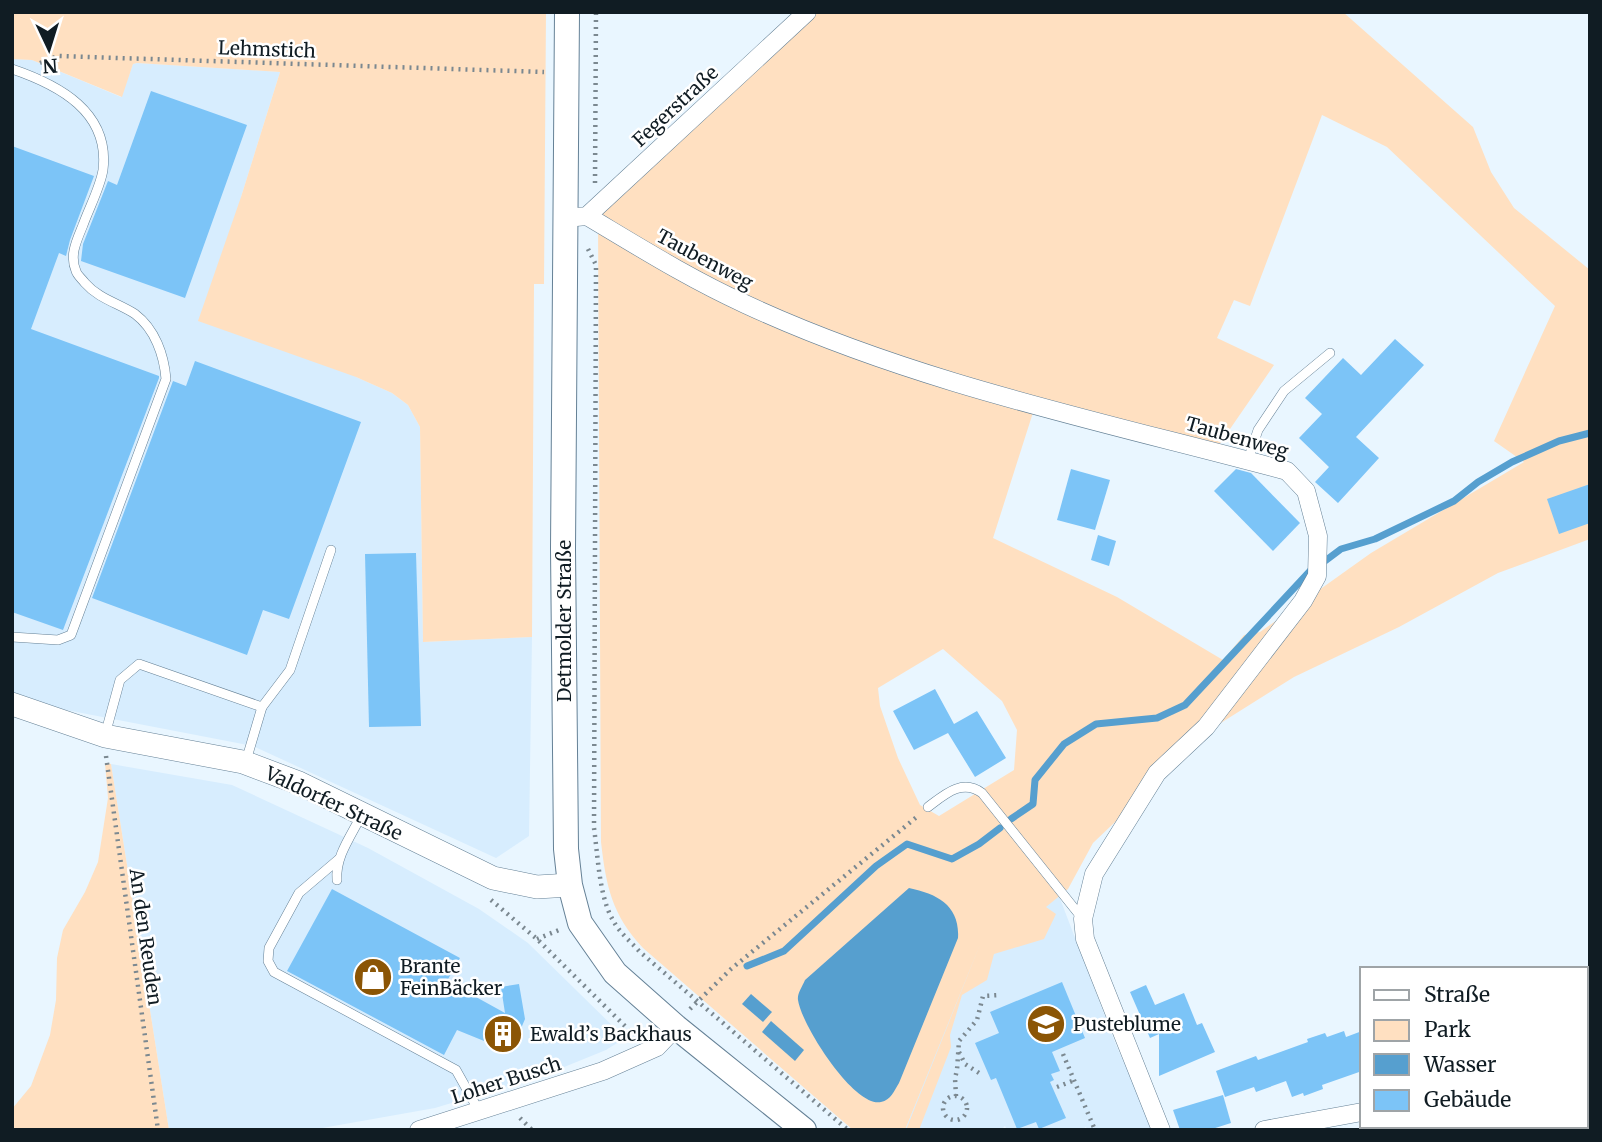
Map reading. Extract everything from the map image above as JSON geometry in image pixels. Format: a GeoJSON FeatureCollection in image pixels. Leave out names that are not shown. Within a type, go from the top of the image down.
{"type":"FeatureCollection","features":[{"type":"Feature","properties":{"kind":"main road","name":"Detmolder Straße"},"geometry":{"type":"LineString","coordinates":[[566,12],[577,217],[564,549],[566,849],[570,885],[580,923],[615,973],[804,1130]]}},
{"type":"Feature","properties":{"kind":"street","name":"Fegerstraße"},"geometry":{"type":"LineString","coordinates":[[577,217],[807,12]]}},
{"type":"Feature","properties":{"kind":"street","name":"Taubenweg"},"geometry":{"type":"LineString","coordinates":[[577,217],[745,304],[847,346],[935,376],[1287,471],[1306,491],[1318,537],[1317,576],[1303,601],[1206,727],[1157,773],[1094,874],[1083,919],[1085,939],[1161,1130]]}},
{"type":"Feature","properties":{"kind":"street","name":"Valdorfer Straße"},"geometry":{"type":"LineString","coordinates":[[12,704],[105,742],[245,763],[299,783],[492,878],[537,887],[570,885]]}},
{"type":"Feature","properties":{"kind":"street","name":"Loher Busch"},"geometry":{"type":"LineString","coordinates":[[419,1130],[603,1071],[657,1047],[677,1027]]}},
{"type":"Feature","properties":{"kind":"street"},"geometry":{"type":"LineString","coordinates":[[1264,1130],[1360,1112]]}},
{"type":"Feature","properties":{"kind":"lane"},"geometry":{"type":"LineString","coordinates":[[12,69],[43,80],[78,102],[102,136],[103,171],[73,252],[76,272],[90,288],[135,315],[153,334],[165,360],[166,379],[71,635],[58,640],[12,638]]}},
{"type":"Feature","properties":{"kind":"lane"},"geometry":{"type":"LineString","coordinates":[[1248,460],[1258,430],[1284,391],[1330,353]]}},
{"type":"Feature","properties":{"kind":"lane"},"geometry":{"type":"LineString","coordinates":[[245,763],[262,707],[290,670],[331,550]]}},
{"type":"Feature","properties":{"kind":"lane"},"geometry":{"type":"LineString","coordinates":[[105,742],[120,680],[139,664],[262,707]]}},
{"type":"Feature","properties":{"kind":"lane"},"geometry":{"type":"LineString","coordinates":[[928,807],[962,786],[975,788],[982,793],[1083,919]]}},
{"type":"Feature","properties":{"kind":"lane"},"geometry":{"type":"LineString","coordinates":[[338,880],[336,870],[339,859],[362,814]]}},
{"type":"Feature","properties":{"kind":"lane"},"geometry":{"type":"LineString","coordinates":[[339,859],[299,893],[269,948],[268,961],[274,972],[456,1070],[479,1111]]}},
{"type":"Feature","properties":{"kind":"path"},"geometry":{"type":"LineString","coordinates":[[596,12],[596,181],[577,217],[596,265],[594,828],[600,876],[609,912],[615,924],[640,952],[848,1130]]}},
{"type":"Feature","properties":{"kind":"path","name":"Lehmstich"},"geometry":{"type":"LineString","coordinates":[[38,64],[58,56],[524,71]]}},
{"type":"Feature","properties":{"kind":"path","name":"An den Reuden"},"geometry":{"type":"LineString","coordinates":[[105,742],[158,1130]]}},
{"type":"Feature","properties":{"kind":"path"},"geometry":{"type":"LineString","coordinates":[[677,1027],[698,1000],[731,969],[928,807]]}},
{"type":"Feature","properties":{"kind":"path"},"geometry":{"type":"LineString","coordinates":[[956,1096],[954,1078],[959,1041],[977,1020],[983,996],[1000,995]]}},
{"type":"Feature","properties":{"kind":"path"},"geometry":{"type":"LineString","coordinates":[[959,1051],[965,1064],[979,1073]]}},
{"type":"Feature","properties":{"kind":"path"},"geometry":{"type":"LineString","coordinates":[[1063,1054],[1095,1130]]}},
{"type":"Feature","properties":{"kind":"path"},"geometry":{"type":"LineString","coordinates":[[1057,1087],[1075,1080]]}},
{"type":"Feature","properties":{"kind":"path"},"geometry":{"type":"LineString","coordinates":[[956,1096],[964,1099],[967,1108],[964,1117],[955,1120],[946,1116],[943,1108],[947,1099],[956,1096]]}},
{"type":"Feature","properties":{"kind":"shaded area"},"geometry":{"type":"Polygon","coordinates":[[[12,59],[32,60],[121,97],[133,64],[137,63],[280,72],[241,197],[356,377],[392,393],[408,405],[420,427],[423,642],[532,637],[529,836],[496,858],[253,746],[61,709],[12,694],[12,59]]]}},
{"type":"Feature","properties":{"kind":"shaded area"},"geometry":{"type":"Polygon","coordinates":[[[111,764],[232,785],[368,848],[479,909],[528,943],[625,1038],[606,1050],[547,1074],[435,1108],[311,1130],[169,1130],[111,764]]]}},
{"type":"Feature","properties":{"kind":"shaded area"},"geometry":{"type":"Polygon","coordinates":[[[1059,896],[1116,1045],[1154,1130],[1087,1130],[1086,1127],[1080,1130],[1007,1130],[1005,1126],[1001,1130],[905,1130],[979,943],[1012,932],[1059,896]]]}},
{"type":"Feature","properties":{"kind":"green space"},"geometry":{"type":"Polygon","coordinates":[[[12,12],[546,12],[544,284],[534,284],[532,637],[423,642],[420,427],[408,405],[392,393],[356,377],[198,321],[280,72],[137,63],[133,64],[122,97],[32,60],[12,59],[12,12]]]}},
{"type":"Feature","properties":{"kind":"green space"},"geometry":{"type":"Polygon","coordinates":[[[814,12],[1343,12],[1473,127],[1491,172],[1514,208],[1590,270],[1590,539],[1498,573],[1399,627],[1294,677],[1216,726],[1093,843],[1068,889],[1046,907],[1056,914],[1044,939],[994,954],[987,980],[962,995],[950,1035],[951,1047],[919,1130],[906,1130],[981,942],[905,1130],[853,1130],[643,948],[617,912],[608,886],[603,858],[598,218],[750,69],[814,12]],[[1322,115],[1250,306],[1234,300],[1217,338],[1274,365],[1219,445],[1037,400],[993,538],[1117,597],[1223,660],[1244,635],[1260,632],[1371,553],[1524,462],[1494,441],[1555,306],[1387,147],[1322,115]],[[943,649],[878,688],[880,706],[898,758],[920,805],[939,816],[1014,770],[1017,730],[1002,701],[943,649]]]}},
{"type":"Feature","properties":{"kind":"green space"},"geometry":{"type":"Polygon","coordinates":[[[105,763],[111,764],[169,1130],[12,1130],[12,1109],[31,1086],[50,1035],[56,1000],[57,958],[63,930],[85,892],[98,862],[108,798],[105,763]]]}},
{"type":"Feature","properties":{"kind":"water"},"geometry":{"type":"Polygon","coordinates":[[[909,888],[929,894],[945,903],[955,918],[958,938],[899,1083],[892,1095],[881,1102],[870,1100],[857,1092],[830,1062],[808,1027],[801,1012],[798,995],[805,980],[909,888]]]}},
{"type":"Feature","properties":{"kind":"water"},"geometry":{"type":"Polygon","coordinates":[[[751,994],[772,1012],[763,1022],[742,1004],[751,994]]]}},
{"type":"Feature","properties":{"kind":"water"},"geometry":{"type":"Polygon","coordinates":[[[771,1021],[804,1050],[795,1061],[762,1032],[771,1021]]]}},
{"type":"Feature","properties":{"kind":"building"},"geometry":{"type":"Polygon","coordinates":[[[151,91],[247,125],[185,298],[81,261],[83,244],[108,181],[117,185],[151,91]]]}},
{"type":"Feature","properties":{"kind":"building"},"geometry":{"type":"Polygon","coordinates":[[[12,146],[94,176],[66,256],[59,253],[31,329],[159,376],[63,630],[12,612],[12,146]]]}},
{"type":"Feature","properties":{"kind":"building"},"geometry":{"type":"Polygon","coordinates":[[[1395,339],[1424,365],[1356,437],[1379,458],[1338,503],[1315,482],[1329,467],[1299,438],[1322,414],[1305,398],[1343,358],[1361,375],[1395,339]]]}},
{"type":"Feature","properties":{"kind":"building"},"geometry":{"type":"Polygon","coordinates":[[[195,361],[361,422],[289,619],[263,610],[247,655],[92,598],[173,381],[186,386],[195,361]]]}},
{"type":"Feature","properties":{"kind":"building"},"geometry":{"type":"Polygon","coordinates":[[[1071,469],[1110,480],[1095,530],[1057,520],[1071,469]]]}},
{"type":"Feature","properties":{"kind":"building"},"geometry":{"type":"Polygon","coordinates":[[[1236,469],[1251,473],[1300,523],[1273,551],[1214,491],[1236,469]]]}},
{"type":"Feature","properties":{"kind":"building"},"geometry":{"type":"Polygon","coordinates":[[[1590,484],[1590,523],[1559,534],[1547,499],[1590,484]]]}},
{"type":"Feature","properties":{"kind":"building"},"geometry":{"type":"Polygon","coordinates":[[[1098,535],[1116,541],[1109,566],[1091,560],[1098,535]]]}},
{"type":"Feature","properties":{"kind":"building"},"geometry":{"type":"Polygon","coordinates":[[[416,553],[421,726],[369,727],[365,554],[416,553]]]}},
{"type":"Feature","properties":{"kind":"building"},"geometry":{"type":"Polygon","coordinates":[[[935,689],[954,724],[977,711],[1006,758],[975,777],[948,733],[914,750],[893,711],[935,689]]]}},
{"type":"Feature","properties":{"kind":"building","name":"Brante FeinBäcker"},"geometry":{"type":"Polygon","coordinates":[[[332,889],[460,958],[447,981],[505,1013],[501,987],[519,984],[525,1019],[511,1052],[457,1030],[444,1055],[287,971],[332,889]]]}},
{"type":"Feature","properties":{"kind":"building"},"geometry":{"type":"Polygon","coordinates":[[[1062,982],[1085,1038],[1052,1052],[1060,1071],[1051,1074],[1054,1080],[1050,1082],[1066,1118],[1039,1129],[1036,1122],[1017,1129],[996,1078],[991,1080],[975,1043],[999,1033],[990,1012],[1062,982]]]}},
{"type":"Feature","properties":{"kind":"building"},"geometry":{"type":"Polygon","coordinates":[[[1146,985],[1155,1005],[1184,993],[1197,1025],[1202,1023],[1215,1052],[1159,1076],[1159,1034],[1150,1038],[1130,992],[1146,985]]]}},
{"type":"Feature","properties":{"kind":"building"},"geometry":{"type":"Polygon","coordinates":[[[1344,1031],[1346,1037],[1360,1032],[1360,1072],[1322,1085],[1323,1089],[1304,1096],[1303,1093],[1292,1097],[1286,1081],[1256,1092],[1254,1087],[1225,1097],[1216,1071],[1256,1056],[1258,1060],[1325,1033],[1327,1037],[1344,1031]]]}},
{"type":"Feature","properties":{"kind":"building"},"geometry":{"type":"Polygon","coordinates":[[[1223,1095],[1231,1123],[1209,1130],[1180,1130],[1173,1110],[1223,1095]]]}},
{"type":"Feature","properties":{"kind":"waterway"},"geometry":{"type":"LineString","coordinates":[[1325,561],[1341,549],[1375,539],[1454,501],[1478,482],[1512,462],[1559,441],[1590,433]]}},
{"type":"Feature","properties":{"kind":"waterway"},"geometry":{"type":"LineString","coordinates":[[1011,819],[1033,804],[1035,780],[1064,744],[1096,724],[1157,718],[1185,705],[1311,570]]}},
{"type":"Feature","properties":{"kind":"waterway"},"geometry":{"type":"LineString","coordinates":[[747,966],[784,951],[876,866],[907,844],[952,859],[1000,828]]}},
{"type":"Feature","properties":{"kind":"place","name":"Brante FeinBäcker"},"geometry":{"type":"Point","coordinates":[373,977]}},
{"type":"Feature","properties":{"kind":"place","name":"Pusteblume"},"geometry":{"type":"Point","coordinates":[1046,1024]}},
{"type":"Feature","properties":{"kind":"place","name":"Ewald’s Backhaus"},"geometry":{"type":"Point","coordinates":[503,1034]}}]}
